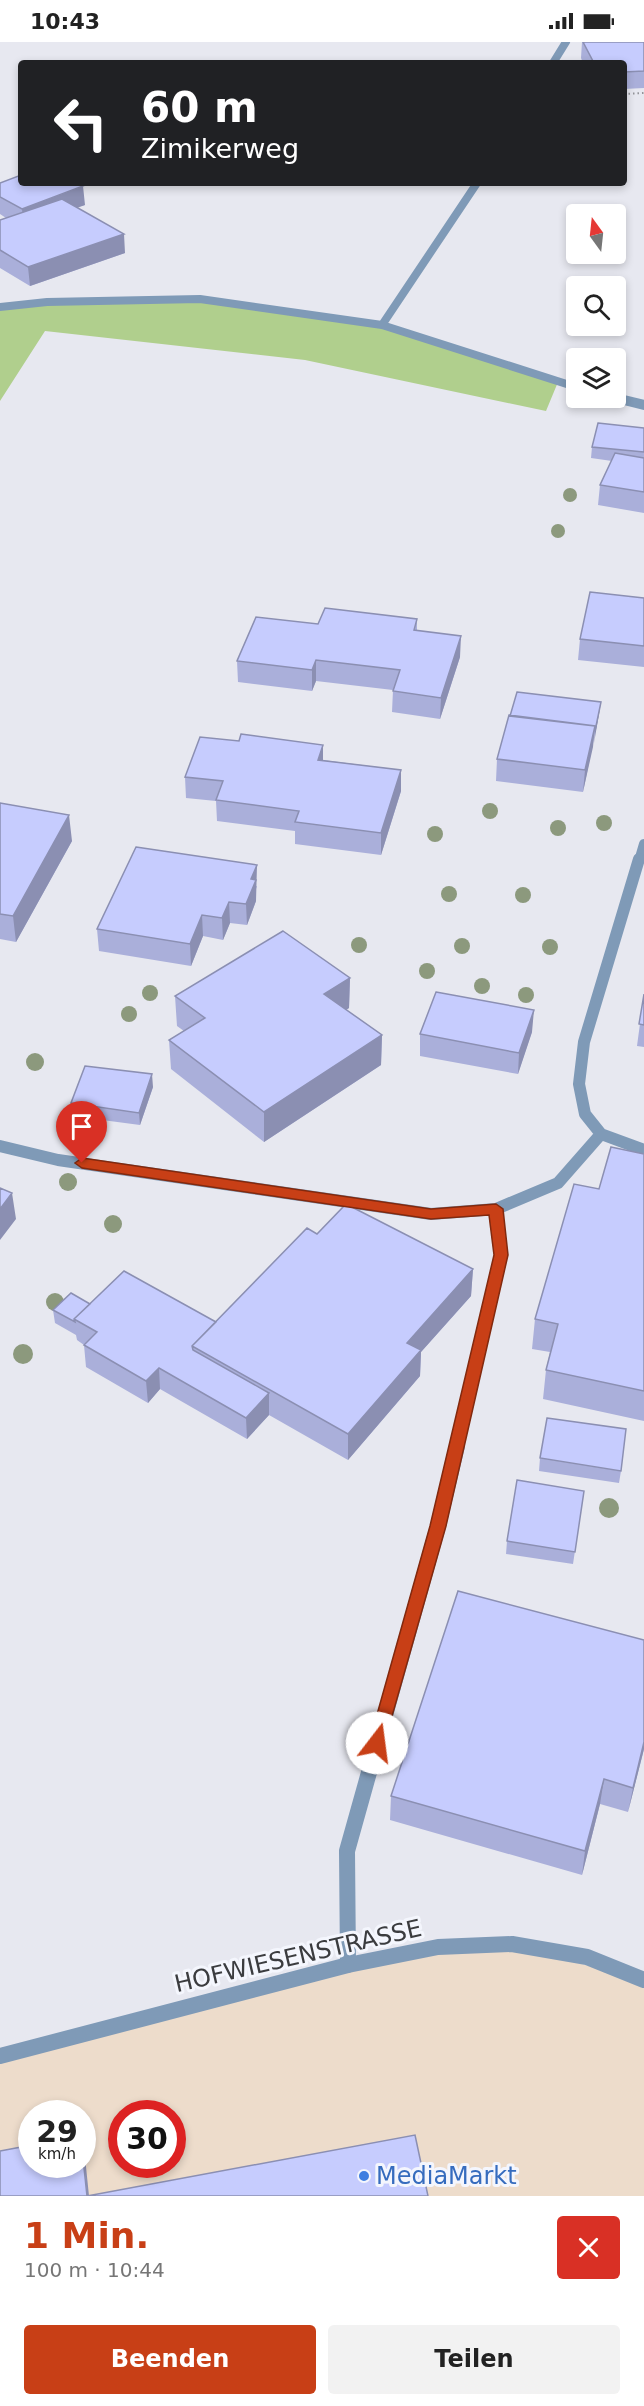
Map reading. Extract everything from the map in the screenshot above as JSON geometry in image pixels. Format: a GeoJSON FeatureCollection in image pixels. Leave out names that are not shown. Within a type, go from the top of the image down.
{"type":"FeatureCollection","features":[{"type":"Feature","properties":{"kind":"street"},"geometry":{"type":"LineString","coordinates":[[555,60],[566,42]]}},
{"type":"Feature","properties":{"kind":"street"},"geometry":{"type":"LineString","coordinates":[[382,325],[475,186]]}},
{"type":"Feature","properties":{"kind":"street"},"geometry":{"type":"LineString","coordinates":[[0,307],[47,302],[200,299],[382,325],[566,384]]}},
{"type":"Feature","properties":{"kind":"street"},"geometry":{"type":"LineString","coordinates":[[626,401],[644,405]]}},
{"type":"Feature","properties":{"kind":"street"},"geometry":{"type":"LineString","coordinates":[[644,844],[584,1042],[579,1084],[585,1114],[601,1134],[644,1150]]}},
{"type":"Feature","properties":{"kind":"street"},"geometry":{"type":"LineString","coordinates":[[0,1146],[58,1160],[431,1214],[496,1209],[558,1183],[601,1134]]}},
{"type":"Feature","properties":{"kind":"street"},"geometry":{"type":"LineString","coordinates":[[348,1965],[347,1851],[438,1526],[501,1255],[496,1209]]}},
{"type":"Feature","properties":{"kind":"street","name":"HOFWIESENSTRASSE"},"geometry":{"type":"LineString","coordinates":[[0,2056],[348,1965],[438,1947],[512,1944],[587,1957],[644,1980]]}},
{"type":"Feature","properties":{"kind":"path"},"geometry":{"type":"LineString","coordinates":[[627,94],[644,93]]}},
{"type":"Feature","properties":{"kind":"shaded area"},"geometry":{"type":"Polygon","coordinates":[[[512,1944],[644,1982],[644,2196],[0,2196],[0,2056],[348,1965],[512,1944]]]}},
{"type":"Feature","properties":{"kind":"green space"},"geometry":{"type":"Polygon","coordinates":[[[200,299],[382,325],[558,382],[546,411],[305,360],[45,331],[0,401],[0,307],[200,299]]]}},
{"type":"Feature","properties":{"kind":"building"},"geometry":{"type":"Polygon","coordinates":[[[583,42],[644,42],[644,71],[627,72],[627,60],[592,60],[583,42]]]}},
{"type":"Feature","properties":{"kind":"building"},"geometry":{"type":"Polygon","coordinates":[[[18,176],[18,186],[83,186],[22,209],[0,197],[0,183],[18,176]]]}},
{"type":"Feature","properties":{"kind":"building"},"geometry":{"type":"Polygon","coordinates":[[[62,199],[124,234],[28,267],[0,250],[0,220],[62,199]]]}},
{"type":"Feature","properties":{"kind":"building"},"geometry":{"type":"Polygon","coordinates":[[[598,423],[644,428],[644,452],[592,447],[598,423]]]}},
{"type":"Feature","properties":{"kind":"building"},"geometry":{"type":"Polygon","coordinates":[[[615,453],[644,458],[644,492],[600,485],[615,453]]]}},
{"type":"Feature","properties":{"kind":"building"},"geometry":{"type":"Polygon","coordinates":[[[590,592],[644,598],[644,646],[580,639],[590,592]]]}},
{"type":"Feature","properties":{"kind":"building"},"geometry":{"type":"Polygon","coordinates":[[[325,608],[417,619],[414,630],[461,636],[441,698],[393,691],[400,670],[316,660],[312,670],[237,661],[256,617],[318,624],[325,608]]]}},
{"type":"Feature","properties":{"kind":"building"},"geometry":{"type":"Polygon","coordinates":[[[517,692],[601,702],[595,731],[595,726],[510,716],[517,692]]]}},
{"type":"Feature","properties":{"kind":"building"},"geometry":{"type":"Polygon","coordinates":[[[509,715],[595,726],[585,770],[497,759],[509,715]]]}},
{"type":"Feature","properties":{"kind":"building"},"geometry":{"type":"Polygon","coordinates":[[[241,734],[323,745],[318,760],[401,770],[381,833],[295,822],[299,811],[216,800],[223,781],[185,777],[200,737],[239,741],[241,734]]]}},
{"type":"Feature","properties":{"kind":"building"},"geometry":{"type":"Polygon","coordinates":[[[0,803],[69,815],[13,916],[0,914],[0,803]]]}},
{"type":"Feature","properties":{"kind":"building"},"geometry":{"type":"Polygon","coordinates":[[[136,847],[257,865],[251,879],[256,880],[246,904],[229,902],[222,918],[202,915],[190,944],[97,929],[136,847]]]}},
{"type":"Feature","properties":{"kind":"building"},"geometry":{"type":"Polygon","coordinates":[[[283,931],[350,978],[324,994],[382,1035],[264,1112],[169,1040],[205,1018],[175,996],[283,931]]]}},
{"type":"Feature","properties":{"kind":"building"},"geometry":{"type":"Polygon","coordinates":[[[436,992],[534,1010],[519,1053],[420,1034],[436,992]]]}},
{"type":"Feature","properties":{"kind":"building"},"geometry":{"type":"Polygon","coordinates":[[[644,994],[644,1025],[639,1024],[644,994]]]}},
{"type":"Feature","properties":{"kind":"building"},"geometry":{"type":"Polygon","coordinates":[[[85,1066],[152,1074],[139,1113],[71,1103],[85,1066]]]}},
{"type":"Feature","properties":{"kind":"building"},"geometry":{"type":"Polygon","coordinates":[[[611,1147],[644,1154],[644,1391],[546,1370],[558,1324],[535,1319],[574,1184],[599,1189],[611,1147]]]}},
{"type":"Feature","properties":{"kind":"building"},"geometry":{"type":"Polygon","coordinates":[[[0,1188],[12,1193],[0,1209],[0,1188]]]}},
{"type":"Feature","properties":{"kind":"building"},"geometry":{"type":"Polygon","coordinates":[[[346,1204],[473,1269],[407,1343],[421,1350],[348,1434],[192,1346],[307,1228],[317,1234],[346,1204]]]}},
{"type":"Feature","properties":{"kind":"building"},"geometry":{"type":"Polygon","coordinates":[[[124,1271],[216,1322],[192,1346],[193,1350],[269,1393],[246,1418],[159,1368],[146,1381],[84,1345],[97,1332],[74,1319],[124,1271]]]}},
{"type":"Feature","properties":{"kind":"building"},"geometry":{"type":"Polygon","coordinates":[[[71,1293],[90,1304],[74,1319],[75,1322],[53,1310],[71,1293]]]}},
{"type":"Feature","properties":{"kind":"building"},"geometry":{"type":"Polygon","coordinates":[[[547,1418],[626,1429],[621,1471],[540,1458],[547,1418]]]}},
{"type":"Feature","properties":{"kind":"building"},"geometry":{"type":"Polygon","coordinates":[[[517,1480],[584,1491],[575,1552],[507,1541],[517,1480]]]}},
{"type":"Feature","properties":{"kind":"building"},"geometry":{"type":"Polygon","coordinates":[[[458,1591],[644,1640],[644,1742],[633,1788],[604,1779],[585,1851],[391,1796],[458,1591]]]}},
{"type":"Feature","properties":{"kind":"building"},"geometry":{"type":"Polygon","coordinates":[[[415,2135],[428,2196],[87,2196],[415,2135]]]}},
{"type":"Feature","properties":{"kind":"building"},"geometry":{"type":"Polygon","coordinates":[[[18,2148],[18,2178],[85,2178],[87,2196],[0,2196],[0,2151],[18,2148]]]}},
{"type":"Feature","properties":{"kind":"place","name":"MediaMarkt"},"geometry":{"type":"Point","coordinates":[364,2176]}},
{"type":"Feature","properties":{"kind":"route"},"geometry":{"type":"LineString","coordinates":[[82,1163],[431,1214],[496,1209],[501,1255],[438,1526],[377,1743]]}}]}
